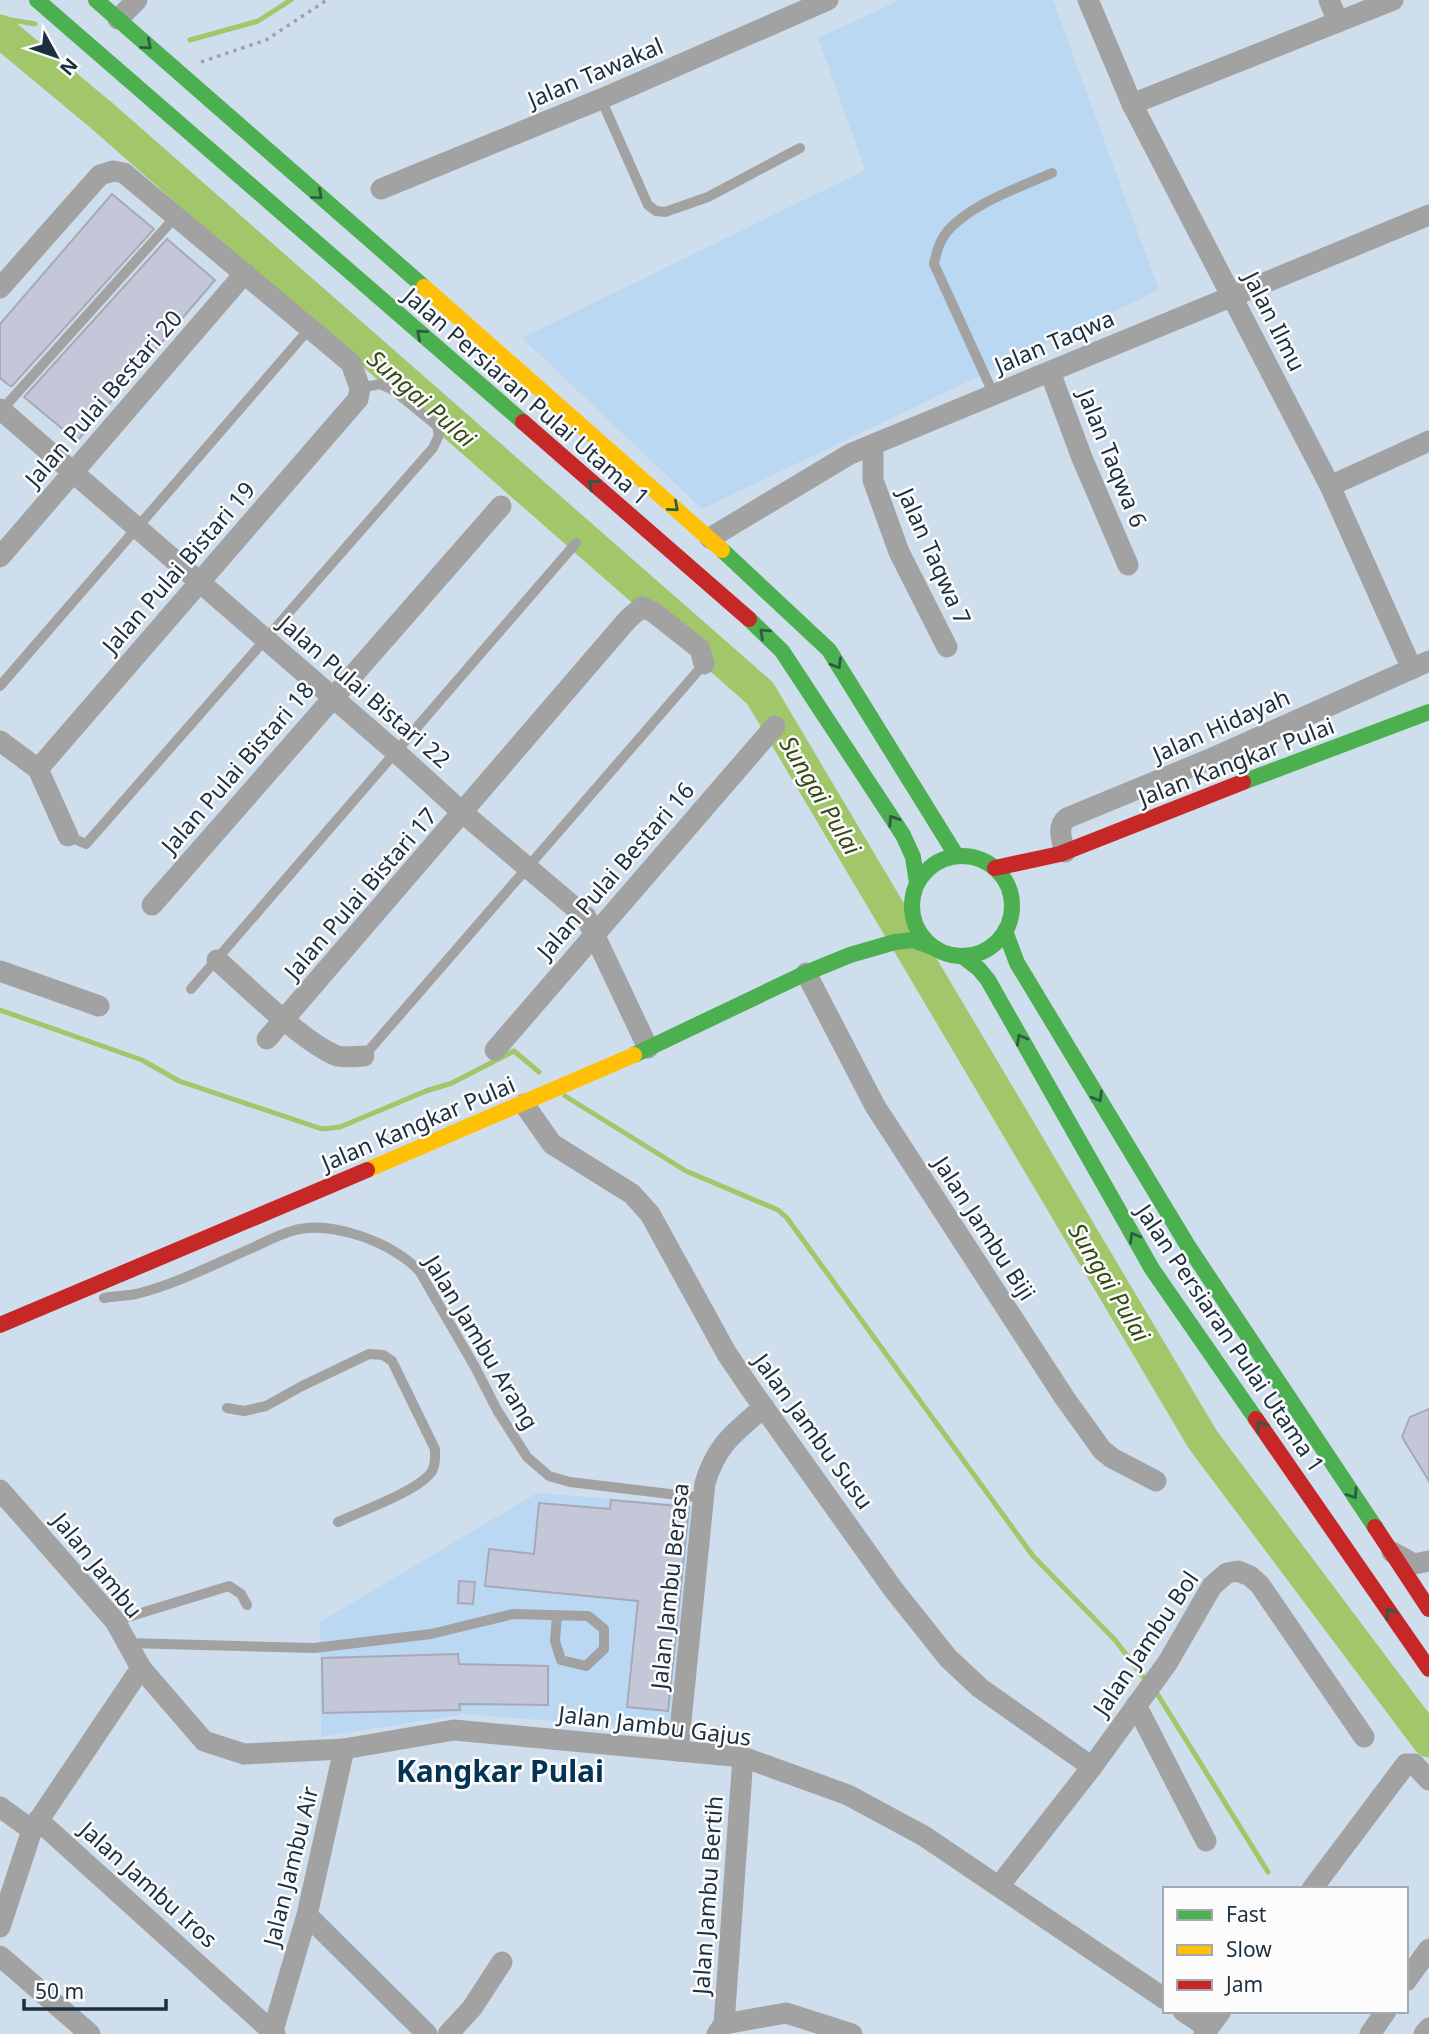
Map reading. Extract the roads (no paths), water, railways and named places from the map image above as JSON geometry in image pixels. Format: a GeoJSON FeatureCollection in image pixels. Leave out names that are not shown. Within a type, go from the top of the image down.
{"type":"FeatureCollection","features":[{"type":"Feature","properties":{"kind":"main road","name":"Jalan Persiaran Pulai Utama 1"},"geometry":{"type":"LineString","coordinates":[[37,0],[772,639],[903,835],[913,857],[915,890]]}},
{"type":"Feature","properties":{"kind":"main road","name":"Jalan Persiaran Pulai Utama 1"},"geometry":{"type":"LineString","coordinates":[[96,0],[710,538],[829,650],[956,855]]}},
{"type":"Feature","properties":{"kind":"main road","name":"Jalan Kangkar Pulai"},"geometry":{"type":"LineString","coordinates":[[995,868],[1063,853],[1429,712]]}},
{"type":"Feature","properties":{"kind":"main road","name":"Jalan Kangkar Pulai"},"geometry":{"type":"LineString","coordinates":[[1044,872],[1063,853]]}},
{"type":"Feature","properties":{"kind":"main road"},"geometry":{"type":"LineString","coordinates":[[899,914],[927,869],[940,860],[956,855],[984,860],[995,868],[1007,883],[1012,906]]}},
{"type":"Feature","properties":{"kind":"main road"},"geometry":{"type":"LineString","coordinates":[[915,890],[912,912],[924,939],[935,948],[962,956],[987,949],[1005,931],[1012,906],[1028,889]]}},
{"type":"Feature","properties":{"kind":"main road","name":"Jalan Persiaran Pulai Utama 1"},"geometry":{"type":"LineString","coordinates":[[1005,931],[1017,963],[1188,1245],[1429,1609]]}},
{"type":"Feature","properties":{"kind":"main road","name":"Jalan Kangkar Pulai"},"geometry":{"type":"LineString","coordinates":[[850,956],[876,933]]}},
{"type":"Feature","properties":{"kind":"main road","name":"Jalan Kangkar Pulai"},"geometry":{"type":"LineString","coordinates":[[0,1325],[524,1104],[806,973],[895,942],[913,940],[935,948]]}},
{"type":"Feature","properties":{"kind":"main road","name":"Jalan Persiaran Pulai Utama 1"},"geometry":{"type":"LineString","coordinates":[[962,956],[988,980],[1152,1269],[1429,1669]]}},
{"type":"Feature","properties":{"kind":"street"},"geometry":{"type":"LineString","coordinates":[[118,19],[137,0]]}},
{"type":"Feature","properties":{"kind":"street","name":"Jalan Tawakal"},"geometry":{"type":"LineString","coordinates":[[381,189],[601,99],[828,0]]}},
{"type":"Feature","properties":{"kind":"street","name":"Jalan Ilmu"},"geometry":{"type":"LineString","coordinates":[[1088,0],[1132,104],[1421,665]]}},
{"type":"Feature","properties":{"kind":"street"},"geometry":{"type":"LineString","coordinates":[[1329,0],[1338,22]]}},
{"type":"Feature","properties":{"kind":"street"},"geometry":{"type":"LineString","coordinates":[[1132,104],[1393,0]]}},
{"type":"Feature","properties":{"kind":"street"},"geometry":{"type":"LineString","coordinates":[[0,288],[100,175],[113,171],[124,173],[351,363],[359,393]]}},
{"type":"Feature","properties":{"kind":"street","name":"Jalan Taqwa"},"geometry":{"type":"LineString","coordinates":[[710,538],[850,454],[1429,215]]}},
{"type":"Feature","properties":{"kind":"street","name":"Jalan Pulai Bestari 20"},"geometry":{"type":"LineString","coordinates":[[0,557],[246,273]]}},
{"type":"Feature","properties":{"kind":"street","name":"Jalan Taqwa 6"},"geometry":{"type":"LineString","coordinates":[[1050,372],[1082,458],[1128,565]]}},
{"type":"Feature","properties":{"kind":"street","name":"Jalan Pulai Bistari 19"},"geometry":{"type":"LineString","coordinates":[[38,769],[359,393]]}},
{"type":"Feature","properties":{"kind":"street","name":"Jalan Pulai Bistari 22"},"geometry":{"type":"LineString","coordinates":[[1,410],[586,917],[648,1048]]}},
{"type":"Feature","properties":{"kind":"street"},"geometry":{"type":"LineString","coordinates":[[1330,486],[1429,441]]}},
{"type":"Feature","properties":{"kind":"street","name":"Jalan Taqwa 7"},"geometry":{"type":"LineString","coordinates":[[873,445],[873,481],[899,552],[947,647]]}},
{"type":"Feature","properties":{"kind":"street","name":"Jalan Pulai Bistari 18"},"geometry":{"type":"LineString","coordinates":[[152,905],[501,506]]}},
{"type":"Feature","properties":{"kind":"street","name":"Jalan Pulai Bistari 17"},"geometry":{"type":"LineString","coordinates":[[267,1040],[628,619],[642,607],[653,612],[700,649],[704,664]]}},
{"type":"Feature","properties":{"kind":"street","name":"Jalan Hidayah"},"geometry":{"type":"LineString","coordinates":[[1063,853],[1060,830],[1067,818],[1210,759],[1421,665]]}},
{"type":"Feature","properties":{"kind":"street","name":"Jalan Pulai Bestari 16"},"geometry":{"type":"LineString","coordinates":[[495,1050],[775,726]]}},
{"type":"Feature","properties":{"kind":"street"},"geometry":{"type":"LineString","coordinates":[[0,741],[38,769],[68,836]]}},
{"type":"Feature","properties":{"kind":"street"},"geometry":{"type":"LineString","coordinates":[[1210,759],[1225,789]]}},
{"type":"Feature","properties":{"kind":"street"},"geometry":{"type":"LineString","coordinates":[[217,960],[324,1049],[340,1057],[364,1056]]}},
{"type":"Feature","properties":{"kind":"street"},"geometry":{"type":"LineString","coordinates":[[0,971],[99,1006]]}},
{"type":"Feature","properties":{"kind":"street","name":"Jalan Jambu Biji"},"geometry":{"type":"LineString","coordinates":[[806,973],[875,1106],[1064,1397],[1102,1450],[1156,1481]]}},
{"type":"Feature","properties":{"kind":"street","name":"Jalan Jambu Susu"},"geometry":{"type":"LineString","coordinates":[[524,1104],[552,1144],[632,1194],[650,1214],[727,1354],[893,1589],[948,1658],[980,1688],[1092,1767]]}},
{"type":"Feature","properties":{"kind":"street","name":"Jalan Jambu Berasa"},"geometry":{"type":"LineString","coordinates":[[678,1751],[705,1483],[712,1460],[729,1438],[764,1407]]}},
{"type":"Feature","properties":{"kind":"street","name":"Jalan Jambu"},"geometry":{"type":"LineString","coordinates":[[0,1490],[115,1621],[141,1668],[204,1741]]}},
{"type":"Feature","properties":{"kind":"street"},"geometry":{"type":"LineString","coordinates":[[1390,1550],[1414,1564],[1429,1561]]}},
{"type":"Feature","properties":{"kind":"street","name":"Jalan Jambu Bol"},"geometry":{"type":"LineString","coordinates":[[999,1886],[1092,1767],[1168,1662],[1212,1586],[1227,1573],[1238,1571],[1250,1576],[1270,1599],[1364,1737]]}},
{"type":"Feature","properties":{"kind":"street"},"geometry":{"type":"LineString","coordinates":[[0,1927],[35,1825],[141,1668]]}},
{"type":"Feature","properties":{"kind":"street"},"geometry":{"type":"LineString","coordinates":[[1136,1706],[1206,1841]]}},
{"type":"Feature","properties":{"kind":"street","name":"Jalan Jambu Gajus"},"geometry":{"type":"LineString","coordinates":[[204,1741],[244,1754],[344,1749],[454,1730],[743,1758],[848,1795],[924,1836],[1163,1998]]}},
{"type":"Feature","properties":{"kind":"street","name":"Jalan Jambu Air"},"geometry":{"type":"LineString","coordinates":[[273,2034],[307,1915],[344,1749]]}},
{"type":"Feature","properties":{"kind":"street","name":"Jalan Jambu Bertih"},"geometry":{"type":"LineString","coordinates":[[721,2029],[743,1758]]}},
{"type":"Feature","properties":{"kind":"street"},"geometry":{"type":"LineString","coordinates":[[1314,1887],[1406,1764],[1414,1764],[1429,1780]]}},
{"type":"Feature","properties":{"kind":"street","name":"Jalan Jambu Iros"},"geometry":{"type":"LineString","coordinates":[[0,1807],[35,1825],[257,2016],[273,2034]]}},
{"type":"Feature","properties":{"kind":"street"},"geometry":{"type":"LineString","coordinates":[[307,1915],[427,2034]]}},
{"type":"Feature","properties":{"kind":"street"},"geometry":{"type":"LineString","coordinates":[[1408,1979],[1429,1950]]}},
{"type":"Feature","properties":{"kind":"street"},"geometry":{"type":"LineString","coordinates":[[0,1956],[90,2034]]}},
{"type":"Feature","properties":{"kind":"street"},"geometry":{"type":"LineString","coordinates":[[448,2034],[472,2008],[502,1962]]}},
{"type":"Feature","properties":{"kind":"street"},"geometry":{"type":"LineString","coordinates":[[721,2029],[786,2013],[852,2034]]}},
{"type":"Feature","properties":{"kind":"street"},"geometry":{"type":"LineString","coordinates":[[1187,2013],[1211,2025]]}},
{"type":"Feature","properties":{"kind":"street"},"geometry":{"type":"LineString","coordinates":[[1370,2034],[1384,2013]]}},
{"type":"Feature","properties":{"kind":"street"},"geometry":{"type":"LineString","coordinates":[[1424,2034],[1429,2028]]}},
{"type":"Feature","properties":{"kind":"lane"},"geometry":{"type":"LineString","coordinates":[[601,99],[648,205],[656,211],[665,212],[708,197],[800,148]]}},
{"type":"Feature","properties":{"kind":"lane"},"geometry":{"type":"LineString","coordinates":[[994,395],[934,264],[937,248],[945,233],[968,213],[1052,173]]}},
{"type":"Feature","properties":{"kind":"lane"},"geometry":{"type":"LineString","coordinates":[[1,410],[177,215]]}},
{"type":"Feature","properties":{"kind":"lane"},"geometry":{"type":"LineString","coordinates":[[0,686],[310,328]]}},
{"type":"Feature","properties":{"kind":"lane"},"geometry":{"type":"LineString","coordinates":[[68,836],[86,844],[433,448],[439,435],[438,426],[393,390],[380,384],[359,393]]}},
{"type":"Feature","properties":{"kind":"lane"},"geometry":{"type":"LineString","coordinates":[[191,989],[576,543]]}},
{"type":"Feature","properties":{"kind":"lane"},"geometry":{"type":"LineString","coordinates":[[364,1056],[704,664]]}},
{"type":"Feature","properties":{"kind":"lane","name":"Jalan Jambu Arang"},"geometry":{"type":"LineString","coordinates":[[104,1297],[135,1294],[293,1230],[316,1227],[353,1235],[390,1248],[409,1259],[420,1272],[527,1457],[549,1476],[570,1482],[703,1498]]}},
{"type":"Feature","properties":{"kind":"lane"},"geometry":{"type":"LineString","coordinates":[[227,1408],[244,1411],[266,1406],[369,1354],[383,1355],[392,1361],[435,1449],[435,1465],[431,1475],[417,1486],[338,1522]]}},
{"type":"Feature","properties":{"kind":"lane"},"geometry":{"type":"LineString","coordinates":[[115,1621],[229,1586],[241,1594],[247,1605]]}},
{"type":"Feature","properties":{"kind":"lane"},"geometry":{"type":"LineString","coordinates":[[127,1643],[314,1648],[432,1634],[513,1614],[557,1615],[588,1616],[604,1629],[604,1649],[586,1666],[561,1660],[555,1641],[557,1615]]}},
{"type":"Feature","properties":{"kind":"waterway"},"geometry":{"type":"LineString","coordinates":[[190,40],[258,21],[291,0]]}},
{"type":"Feature","properties":{"kind":"waterway"},"geometry":{"type":"LineString","coordinates":[[0,18],[35,24]]}},
{"type":"Feature","properties":{"kind":"waterway","name":"Sungai Pulai"},"geometry":{"type":"LineString","coordinates":[[0,31],[101,115],[760,693],[1203,1440],[1429,1741]]}},
{"type":"Feature","properties":{"kind":"waterway"},"geometry":{"type":"LineString","coordinates":[[0,1010],[142,1060],[179,1081],[322,1129],[340,1127],[452,1083],[514,1051],[539,1072]]}},
{"type":"Feature","properties":{"kind":"waterway"},"geometry":{"type":"LineString","coordinates":[[565,1096],[686,1171],[778,1210],[787,1218],[1033,1556],[1115,1640],[1144,1678]]}},
{"type":"Feature","properties":{"kind":"waterway"},"geometry":{"type":"LineString","coordinates":[[1158,1695],[1268,1872]]}},
{"type":"Feature","properties":{"kind":"district","name":"Kangkar Pulai"},"geometry":{"type":"Point","coordinates":[500,1770]}}]}
